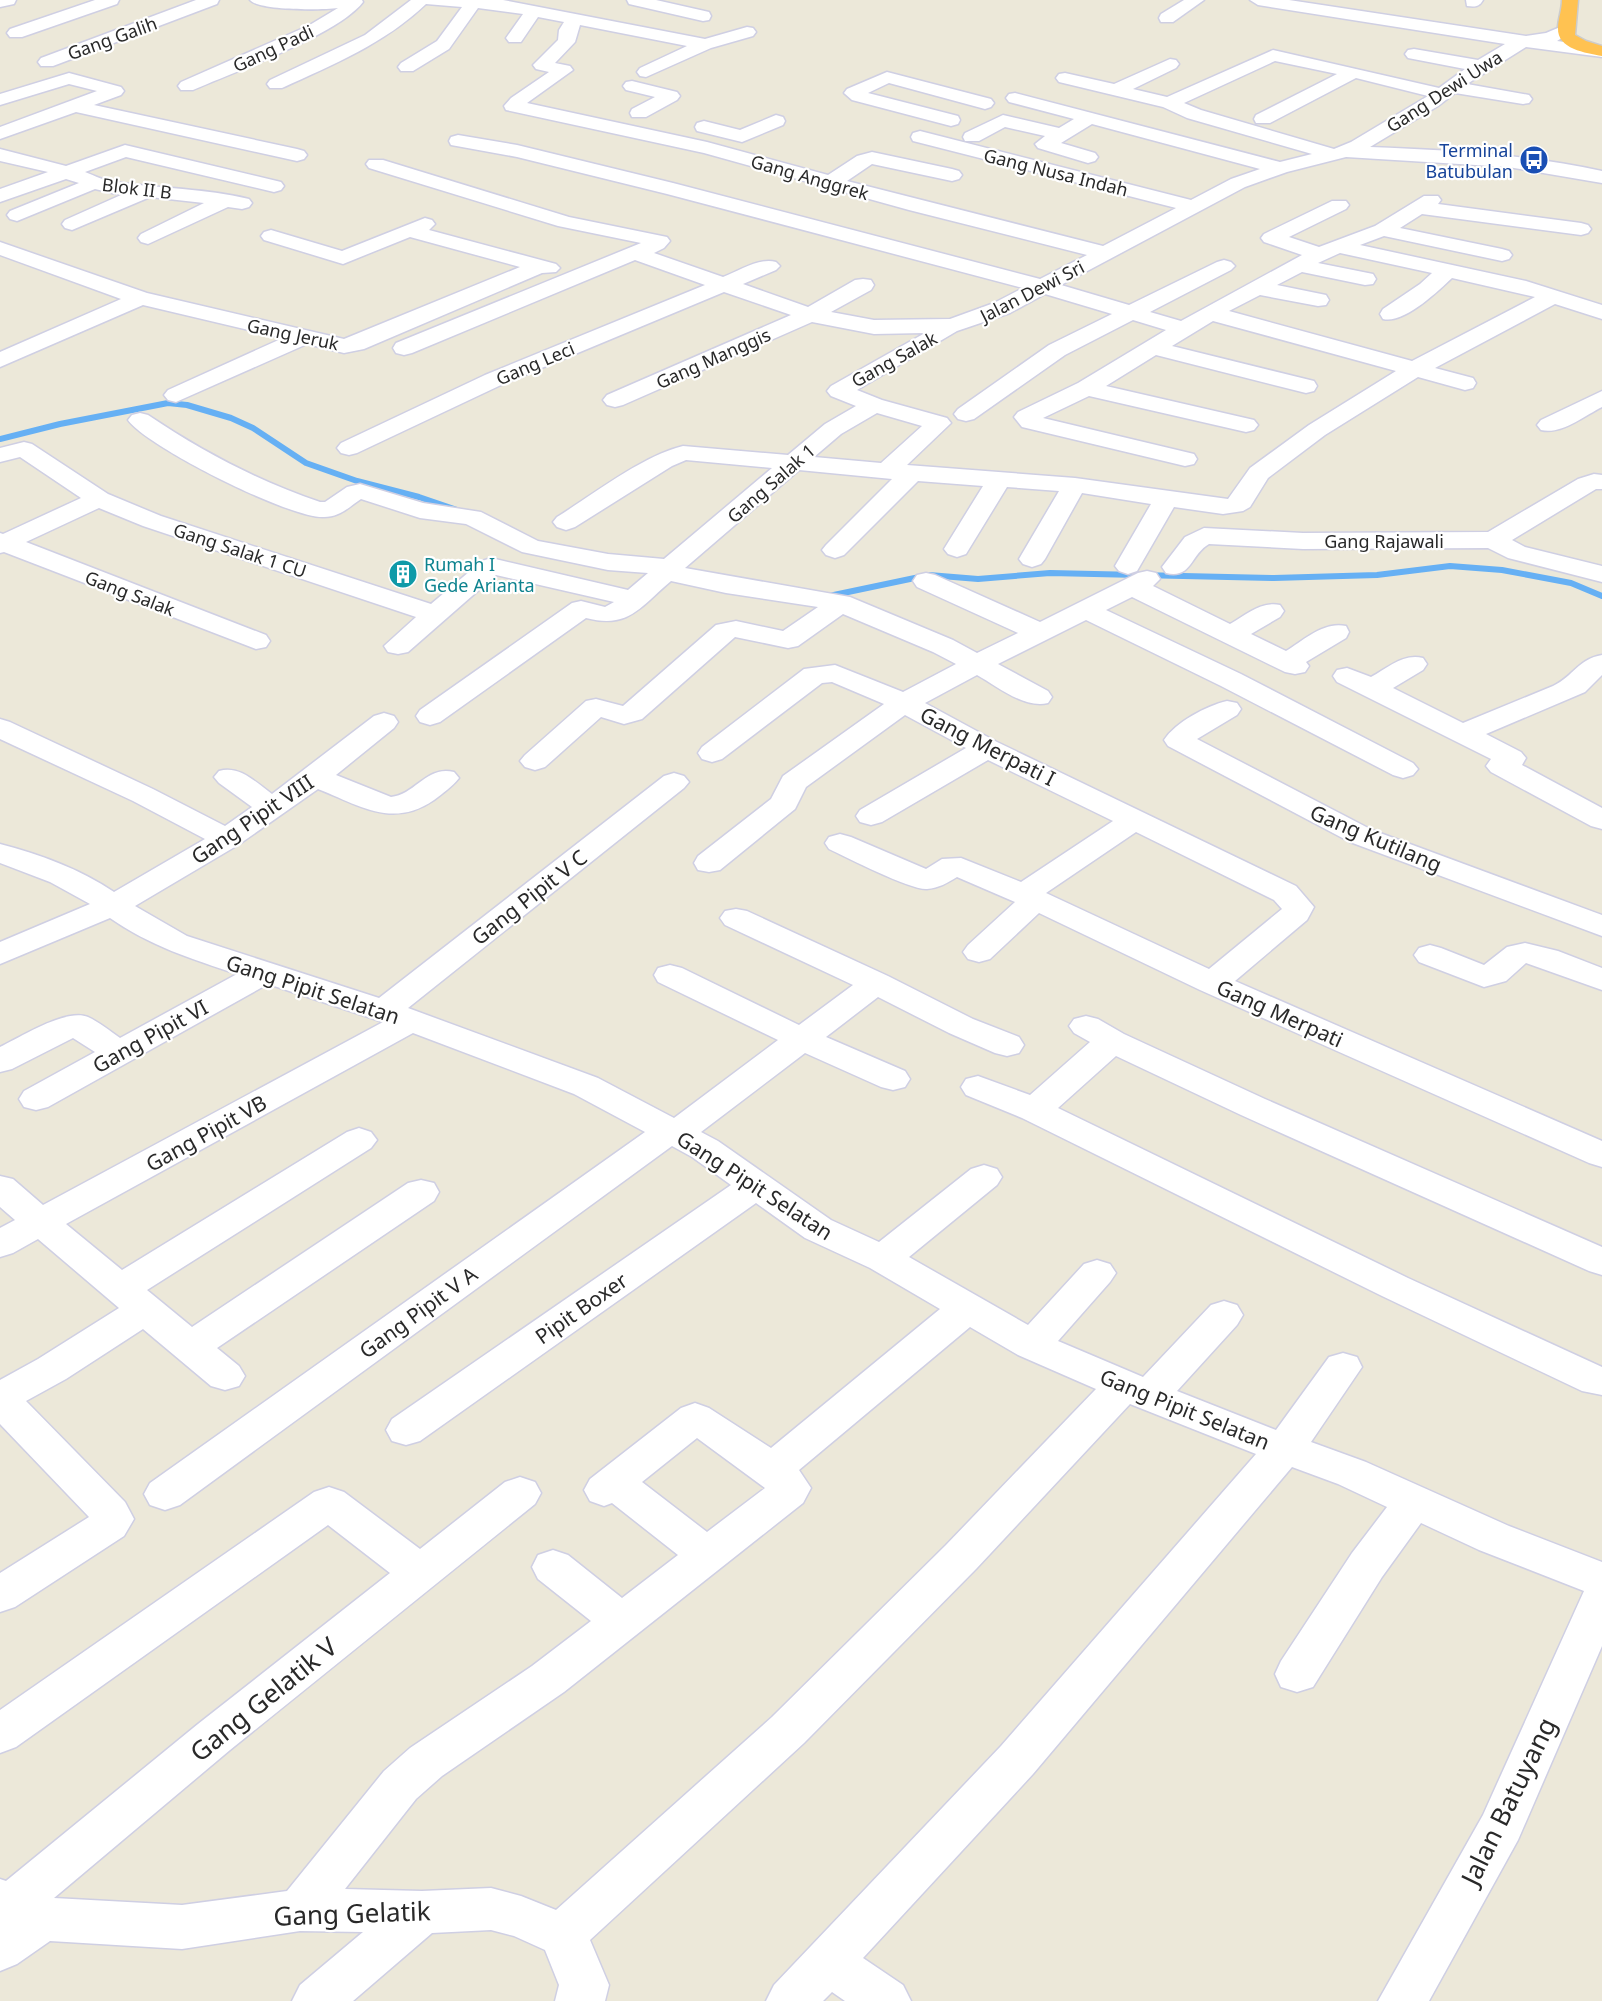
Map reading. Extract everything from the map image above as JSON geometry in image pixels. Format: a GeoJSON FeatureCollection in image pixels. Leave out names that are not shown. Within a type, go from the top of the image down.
{"type":"FeatureCollection","features":[{"type":"Feature","properties":{"kind":"highway"},"geometry":{"type":"LineString","coordinates":[[1570,0],[1571,11],[1565,30],[1570,40],[1602,52]]}},
{"type":"Feature","properties":{"kind":"street"},"geometry":{"type":"LineString","coordinates":[[0,2],[8,0]]}},
{"type":"Feature","properties":{"kind":"street"},"geometry":{"type":"LineString","coordinates":[[16,33],[111,0]]}},
{"type":"Feature","properties":{"kind":"street","name":"Gang Galih"},"geometry":{"type":"LineString","coordinates":[[47,62],[211,0]]}},
{"type":"Feature","properties":{"kind":"street"},"geometry":{"type":"LineString","coordinates":[[258,0],[316,5],[357,1]]}},
{"type":"Feature","properties":{"kind":"street"},"geometry":{"type":"LineString","coordinates":[[276,84],[372,40],[403,19],[421,0]]}},
{"type":"Feature","properties":{"kind":"street"},"geometry":{"type":"LineString","coordinates":[[428,0],[476,1],[705,44]]}},
{"type":"Feature","properties":{"kind":"street"},"geometry":{"type":"LineString","coordinates":[[515,38],[538,11],[568,0]]}},
{"type":"Feature","properties":{"kind":"street"},"geometry":{"type":"LineString","coordinates":[[635,0],[703,16]]}},
{"type":"Feature","properties":{"kind":"street"},"geometry":{"type":"LineString","coordinates":[[1167,18],[1196,0]]}},
{"type":"Feature","properties":{"kind":"street"},"geometry":{"type":"LineString","coordinates":[[1264,0],[1522,42],[1602,52]]}},
{"type":"Feature","properties":{"kind":"street","name":"Gang Padi"},"geometry":{"type":"LineString","coordinates":[[187,86],[257,57],[322,25],[343,13],[357,1]]}},
{"type":"Feature","properties":{"kind":"street"},"geometry":{"type":"LineString","coordinates":[[407,67],[443,45],[476,1]]}},
{"type":"Feature","properties":{"kind":"street","name":"Gang Anggrek"},"geometry":{"type":"LineString","coordinates":[[574,20],[568,30],[566,42],[542,65],[564,70],[515,104],[548,113],[615,113],[707,148],[830,183],[1106,253]]}},
{"type":"Feature","properties":{"kind":"street"},"geometry":{"type":"LineString","coordinates":[[1522,42],[1551,37],[1565,30]]}},
{"type":"Feature","properties":{"kind":"street"},"geometry":{"type":"LineString","coordinates":[[646,72],[705,44],[747,32]]}},
{"type":"Feature","properties":{"kind":"street","name":"Gang Dewi Uwa"},"geometry":{"type":"LineString","coordinates":[[1338,153],[1367,141],[1480,66],[1522,42]]}},
{"type":"Feature","properties":{"kind":"street"},"geometry":{"type":"LineString","coordinates":[[1169,103],[1273,54],[1447,90],[1523,99]]}},
{"type":"Feature","properties":{"kind":"street"},"geometry":{"type":"LineString","coordinates":[[1414,54],[1480,66]]}},
{"type":"Feature","properties":{"kind":"street"},"geometry":{"type":"LineString","coordinates":[[1119,99],[1170,64]]}},
{"type":"Feature","properties":{"kind":"street"},"geometry":{"type":"LineString","coordinates":[[1263,119],[1354,72]]}},
{"type":"Feature","properties":{"kind":"street"},"geometry":{"type":"LineString","coordinates":[[887,77],[985,103],[951,120],[858,96],[853,93],[887,77]]}},
{"type":"Feature","properties":{"kind":"street"},"geometry":{"type":"LineString","coordinates":[[0,100],[69,78],[115,90],[113,93],[0,133]]}},
{"type":"Feature","properties":{"kind":"street"},"geometry":{"type":"LineString","coordinates":[[1065,78],[1119,99],[1309,160]]}},
{"type":"Feature","properties":{"kind":"street"},"geometry":{"type":"LineString","coordinates":[[615,113],[671,96],[632,86]]}},
{"type":"Feature","properties":{"kind":"street"},"geometry":{"type":"LineString","coordinates":[[1015,98],[1280,168]]}},
{"type":"Feature","properties":{"kind":"street"},"geometry":{"type":"LineString","coordinates":[[1119,99],[1169,103],[1194,114],[1338,153],[1395,153],[1518,162],[1602,177]]}},
{"type":"Feature","properties":{"kind":"street"},"geometry":{"type":"LineString","coordinates":[[75,106],[156,126],[297,155]]}},
{"type":"Feature","properties":{"kind":"street"},"geometry":{"type":"LineString","coordinates":[[156,126],[187,111]]}},
{"type":"Feature","properties":{"kind":"street"},"geometry":{"type":"LineString","coordinates":[[685,121],[714,112]]}},
{"type":"Feature","properties":{"kind":"street"},"geometry":{"type":"LineString","coordinates":[[488,145],[548,113]]}},
{"type":"Feature","properties":{"kind":"street"},"geometry":{"type":"LineString","coordinates":[[615,113],[685,121],[742,136],[776,121]]}},
{"type":"Feature","properties":{"kind":"street"},"geometry":{"type":"LineString","coordinates":[[1091,117],[1045,145],[1110,163]]}},
{"type":"Feature","properties":{"kind":"street","name":"Gang Nusa Indah"},"geometry":{"type":"LineString","coordinates":[[951,120],[920,137],[1192,206]]}},
{"type":"Feature","properties":{"kind":"street"},"geometry":{"type":"LineString","coordinates":[[972,136],[1003,121],[1061,134]]}},
{"type":"Feature","properties":{"kind":"street"},"geometry":{"type":"LineString","coordinates":[[458,141],[488,145],[638,181],[1044,287],[1127,314],[1185,329]]}},
{"type":"Feature","properties":{"kind":"street"},"geometry":{"type":"LineString","coordinates":[[1367,141],[1395,153]]}},
{"type":"Feature","properties":{"kind":"street"},"geometry":{"type":"LineString","coordinates":[[0,196],[128,151],[274,186]]}},
{"type":"Feature","properties":{"kind":"street","name":"Jalan Dewi Sri"},"geometry":{"type":"LineString","coordinates":[[637,254],[810,315],[874,327],[952,326],[985,316],[1044,287],[1192,206],[1250,178],[1338,153]]}},
{"type":"Feature","properties":{"kind":"street","name":"Blok II B"},"geometry":{"type":"LineString","coordinates":[[0,155],[30,160],[116,189],[234,201],[148,238]]}},
{"type":"Feature","properties":{"kind":"street"},"geometry":{"type":"LineString","coordinates":[[830,183],[864,160],[872,158],[952,175]]}},
{"type":"Feature","properties":{"kind":"street"},"geometry":{"type":"LineString","coordinates":[[0,171],[30,160]]}},
{"type":"Feature","properties":{"kind":"street"},"geometry":{"type":"LineString","coordinates":[[376,164],[566,222],[660,241],[637,254],[404,348]]}},
{"type":"Feature","properties":{"kind":"street"},"geometry":{"type":"LineString","coordinates":[[638,181],[659,170]]}},
{"type":"Feature","properties":{"kind":"street"},"geometry":{"type":"LineString","coordinates":[[17,215],[97,183]]}},
{"type":"Feature","properties":{"kind":"street"},"geometry":{"type":"LineString","coordinates":[[1198,186],[1220,192]]}},
{"type":"Feature","properties":{"kind":"street"},"geometry":{"type":"LineString","coordinates":[[72,224],[146,191]]}},
{"type":"Feature","properties":{"kind":"street"},"geometry":{"type":"LineString","coordinates":[[1185,459],[1026,417],[1086,388],[1210,313],[1299,265],[1382,230],[1425,204],[1581,229]]}},
{"type":"Feature","properties":{"kind":"street"},"geometry":{"type":"LineString","coordinates":[[1339,205],[1271,238],[1329,251],[1447,271],[1555,295],[1602,312]]}},
{"type":"Feature","properties":{"kind":"street"},"geometry":{"type":"LineString","coordinates":[[271,236],[343,258],[418,227],[514,258],[539,256],[579,277]]}},
{"type":"Feature","properties":{"kind":"street"},"geometry":{"type":"LineString","coordinates":[[1382,230],[1502,255]]}},
{"type":"Feature","properties":{"kind":"street","name":"Gang Jeruk"},"geometry":{"type":"LineString","coordinates":[[1,249],[141,298],[306,336],[337,346],[349,346],[539,256]]}},
{"type":"Feature","properties":{"kind":"street"},"geometry":{"type":"LineString","coordinates":[[1299,265],[1365,279]]}},
{"type":"Feature","properties":{"kind":"street","name":"Gang Leci"},"geometry":{"type":"LineString","coordinates":[[349,448],[493,380],[769,266]]}},
{"type":"Feature","properties":{"kind":"street"},"geometry":{"type":"LineString","coordinates":[[966,414],[1057,350],[1224,266]]}},
{"type":"Feature","properties":{"kind":"street"},"geometry":{"type":"LineString","coordinates":[[1391,314],[1428,289],[1447,271]]}},
{"type":"Feature","properties":{"kind":"street","name":"Gang Manggis"},"geometry":{"type":"LineString","coordinates":[[615,400],[810,315],[863,285]]}},
{"type":"Feature","properties":{"kind":"street"},"geometry":{"type":"LineString","coordinates":[[1258,288],[1318,300]]}},
{"type":"Feature","properties":{"kind":"street"},"geometry":{"type":"LineString","coordinates":[[566,522],[663,461],[678,454],[688,453],[885,472],[1075,485],[1223,507],[1238,504],[1259,473],[1317,430],[1415,369],[1555,295]]}},
{"type":"Feature","properties":{"kind":"street"},"geometry":{"type":"LineString","coordinates":[[0,360],[141,298]]}},
{"type":"Feature","properties":{"kind":"street"},"geometry":{"type":"LineString","coordinates":[[1210,313],[1465,383]]}},
{"type":"Feature","properties":{"kind":"street","name":"Gang Salak"},"geometry":{"type":"LineString","coordinates":[[874,405],[839,391],[952,326]]}},
{"type":"Feature","properties":{"kind":"street"},"geometry":{"type":"LineString","coordinates":[[176,395],[306,336]]}},
{"type":"Feature","properties":{"kind":"street"},"geometry":{"type":"LineString","coordinates":[[1155,348],[1306,386]]}},
{"type":"Feature","properties":{"kind":"street"},"geometry":{"type":"LineString","coordinates":[[1086,388],[1246,425]]}},
{"type":"Feature","properties":{"kind":"street"},"geometry":{"type":"LineString","coordinates":[[1549,425],[1602,398]]}},
{"type":"Feature","properties":{"kind":"street"},"geometry":{"type":"LineString","coordinates":[[874,405],[940,424],[885,472]]}},
{"type":"Feature","properties":{"kind":"street","name":"Gang Salak 1"},"geometry":{"type":"LineString","coordinates":[[430,716],[581,609],[613,615],[833,429],[874,405]]}},
{"type":"Feature","properties":{"kind":"street"},"geometry":{"type":"LineString","coordinates":[[140,420],[193,456],[220,471],[272,494],[319,509],[330,508],[360,491],[420,510],[472,517],[531,547],[608,562],[669,570],[726,585],[841,603],[943,646],[1038,697]]}},
{"type":"Feature","properties":{"kind":"street","name":"Gang Salak 1 CU"},"geometry":{"type":"LineString","coordinates":[[0,455],[24,449],[99,499],[152,521],[434,614]]}},
{"type":"Feature","properties":{"kind":"street"},"geometry":{"type":"LineString","coordinates":[[835,550],[912,473]]}},
{"type":"Feature","properties":{"kind":"street"},"geometry":{"type":"LineString","coordinates":[[957,549],[999,478]]}},
{"type":"Feature","properties":{"kind":"street"},"geometry":{"type":"LineString","coordinates":[[1493,540],[1587,484],[1594,481],[1602,482]]}},
{"type":"Feature","properties":{"kind":"street"},"geometry":{"type":"LineString","coordinates":[[1032,559],[1075,485]]}},
{"type":"Feature","properties":{"kind":"street"},"geometry":{"type":"LineString","coordinates":[[1167,498],[1135,577],[1230,635],[1291,664],[1336,632]]}},
{"type":"Feature","properties":{"kind":"street"},"geometry":{"type":"LineString","coordinates":[[2,543],[99,499]]}},
{"type":"Feature","properties":{"kind":"street","name":"Gang Rajawali"},"geometry":{"type":"LineString","coordinates":[[1175,567],[1196,540],[1204,536],[1303,541],[1493,540],[1517,553],[1566,563],[1602,574]]}},
{"type":"Feature","properties":{"kind":"street","name":"Gang Salak"},"geometry":{"type":"LineString","coordinates":[[2,543],[256,641]]}},
{"type":"Feature","properties":{"kind":"street"},"geometry":{"type":"LineString","coordinates":[[398,646],[488,567],[633,598]]}},
{"type":"Feature","properties":{"kind":"street","name":"Gang Merpati I"},"geometry":{"type":"LineString","coordinates":[[904,703],[1084,609],[1135,577]]}},
{"type":"Feature","properties":{"kind":"street"},"geometry":{"type":"LineString","coordinates":[[926,581],[1039,632]]}},
{"type":"Feature","properties":{"kind":"street"},"geometry":{"type":"LineString","coordinates":[[535,761],[596,707],[624,715],[632,713],[729,630],[788,640],[841,603]]}},
{"type":"Feature","properties":{"kind":"street"},"geometry":{"type":"LineString","coordinates":[[1084,609],[1231,680],[1403,770]]}},
{"type":"Feature","properties":{"kind":"street"},"geometry":{"type":"LineString","coordinates":[[1230,635],[1271,611]]}},
{"type":"Feature","properties":{"kind":"street"},"geometry":{"type":"LineString","coordinates":[[1462,734],[1575,686],[1597,664],[1602,663]]}},
{"type":"Feature","properties":{"kind":"street"},"geometry":{"type":"LineString","coordinates":[[1413,664],[1360,683],[1511,758],[1502,765],[1503,768],[1602,820]]}},
{"type":"Feature","properties":{"kind":"street"},"geometry":{"type":"LineString","coordinates":[[712,753],[814,675],[835,673],[904,703]]}},
{"type":"Feature","properties":{"kind":"street"},"geometry":{"type":"LineString","coordinates":[[709,863],[784,803],[793,782],[904,703]]}},
{"type":"Feature","properties":{"kind":"street","name":"Gang Merpati I"},"geometry":{"type":"LineString","coordinates":[[904,703],[987,748],[1285,893],[1298,907],[1296,913],[1212,983]]}},
{"type":"Feature","properties":{"kind":"street","name":"Gang Kutilang"},"geometry":{"type":"LineString","coordinates":[[1227,709],[1178,740],[1361,836],[1602,926]]}},
{"type":"Feature","properties":{"kind":"street","name":"Gang Pipit VIII"},"geometry":{"type":"LineString","coordinates":[[0,954],[114,905],[227,838],[315,777],[384,722]]}},
{"type":"Feature","properties":{"kind":"street"},"geometry":{"type":"LineString","coordinates":[[0,728],[143,795],[227,838]]}},
{"type":"Feature","properties":{"kind":"street"},"geometry":{"type":"LineString","coordinates":[[871,816],[987,748]]}},
{"type":"Feature","properties":{"kind":"street"},"geometry":{"type":"LineString","coordinates":[[229,777],[273,808]]}},
{"type":"Feature","properties":{"kind":"street"},"geometry":{"type":"LineString","coordinates":[[315,777],[387,806],[396,806],[412,800],[444,778]]}},
{"type":"Feature","properties":{"kind":"street","name":"Gang Pipit V C"},"geometry":{"type":"LineString","coordinates":[[397,1016],[674,782]]}},
{"type":"Feature","properties":{"kind":"street"},"geometry":{"type":"LineString","coordinates":[[979,952],[1029,897],[1134,820]]}},
{"type":"Feature","properties":{"kind":"street","name":"Gang Merpati"},"geometry":{"type":"LineString","coordinates":[[840,843],[924,880],[931,880],[953,866],[961,867],[1212,983],[1602,1155]]}},
{"type":"Feature","properties":{"kind":"street","name":"Gang Pipit Selatan"},"geometry":{"type":"LineString","coordinates":[[0,853],[61,875],[86,887],[141,925],[176,943],[397,1016],[586,1086],[705,1149],[818,1229],[883,1259],[966,1309],[1032,1345],[1136,1391],[1352,1473],[1494,1538],[1602,1580]]}},
{"type":"Feature","properties":{"kind":"street"},"geometry":{"type":"LineString","coordinates":[[736,918],[876,983],[961,1026],[1007,1045]]}},
{"type":"Feature","properties":{"kind":"street"},"geometry":{"type":"LineString","coordinates":[[1430,955],[1484,977],[1499,971],[1516,956],[1529,953],[1602,980]]}},
{"type":"Feature","properties":{"kind":"street","name":"Gang Pipit VI"},"geometry":{"type":"LineString","coordinates":[[36,1099],[263,973]]}},
{"type":"Feature","properties":{"kind":"street"},"geometry":{"type":"LineString","coordinates":[[670,975],[802,1039],[893,1079]]}},
{"type":"Feature","properties":{"kind":"street","name":"Gang Pipit V A"},"geometry":{"type":"LineString","coordinates":[[165,1494],[674,1131],[876,983]]}},
{"type":"Feature","properties":{"kind":"street","name":"Gang Pipit VB"},"geometry":{"type":"LineString","coordinates":[[0,1244],[41,1223],[397,1016]]}},
{"type":"Feature","properties":{"kind":"street"},"geometry":{"type":"LineString","coordinates":[[0,1061],[77,1025],[120,1053]]}},
{"type":"Feature","properties":{"kind":"street"},"geometry":{"type":"LineString","coordinates":[[1034,1110],[1099,1034],[1253,1107],[1602,1262]]}},
{"type":"Feature","properties":{"kind":"street"},"geometry":{"type":"LineString","coordinates":[[978,1087],[1034,1110],[1596,1382],[1602,1381]]}},
{"type":"Feature","properties":{"kind":"street"},"geometry":{"type":"LineString","coordinates":[[0,1595],[109,1525],[113,1519],[110,1513],[0,1398],[52,1369],[132,1299],[359,1140]]}},
{"type":"Feature","properties":{"kind":"street"},"geometry":{"type":"LineString","coordinates":[[883,1259],[984,1177]]}},
{"type":"Feature","properties":{"kind":"street","name":"Pipit Boxer"},"geometry":{"type":"LineString","coordinates":[[406,1430],[756,1185]]}},
{"type":"Feature","properties":{"kind":"street"},"geometry":{"type":"LineString","coordinates":[[0,1188],[225,1376]]}},
{"type":"Feature","properties":{"kind":"street"},"geometry":{"type":"LineString","coordinates":[[189,1348],[421,1192]]}},
{"type":"Feature","properties":{"kind":"street"},"geometry":{"type":"LineString","coordinates":[[1032,1345],[1097,1273]]}},
{"type":"Feature","properties":{"kind":"street"},"geometry":{"type":"LineString","coordinates":[[771,1470],[966,1309]]}},
{"type":"Feature","properties":{"kind":"street"},"geometry":{"type":"LineString","coordinates":[[580,2001],[584,1984],[562,1935],[788,1730],[961,1557],[1136,1391],[1224,1315]]}},
{"type":"Feature","properties":{"kind":"street"},"geometry":{"type":"LineString","coordinates":[[790,2001],[1017,1760],[1284,1449],[1343,1367]]}},
{"type":"Feature","properties":{"kind":"street"},"geometry":{"type":"LineString","coordinates":[[300,1910],[400,1785],[426,1762],[503,1712],[789,1492],[791,1488],[789,1484],[695,1418],[609,1486],[707,1555]]}},
{"type":"Feature","properties":{"kind":"street","name":"Gang Gelatik V"},"geometry":{"type":"LineString","coordinates":[[13,1919],[214,1737],[520,1493]]}},
{"type":"Feature","properties":{"kind":"street"},"geometry":{"type":"LineString","coordinates":[[0,1734],[322,1498],[420,1573]]}},
{"type":"Feature","properties":{"kind":"street"},"geometry":{"type":"LineString","coordinates":[[1298,1674],[1367,1565],[1414,1500]]}},
{"type":"Feature","properties":{"kind":"street"},"geometry":{"type":"LineString","coordinates":[[553,1567],[622,1622]]}},
{"type":"Feature","properties":{"kind":"street","name":"Jalan Batuyang"},"geometry":{"type":"LineString","coordinates":[[1403,2001],[1502,1826],[1602,1596]]}},
{"type":"Feature","properties":{"kind":"street","name":"Gang Gelatik"},"geometry":{"type":"LineString","coordinates":[[13,1919],[182,1927],[300,1910],[422,1912],[491,1909],[521,1917],[562,1935]]}},
{"type":"Feature","properties":{"kind":"street"},"geometry":{"type":"LineString","coordinates":[[317,2001],[422,1912]]}},
{"type":"Feature","properties":{"kind":"street"},"geometry":{"type":"LineString","coordinates":[[828,1962],[886,2001]]}},
{"type":"Feature","properties":{"kind":"waterway"},"geometry":{"type":"LineString","coordinates":[[0,439],[60,424],[168,403],[187,405],[231,418],[253,428],[306,463],[357,481],[419,497],[460,511]]}},
{"type":"Feature","properties":{"kind":"waterway"},"geometry":{"type":"LineString","coordinates":[[829,596],[929,575],[978,579],[1050,573],[1274,578],[1377,575],[1450,566],[1502,570],[1571,583],[1602,596]]}},
{"type":"Feature","properties":{"kind":"place","name":"Terminal Batubulan"},"geometry":{"type":"Point","coordinates":[1534,160]}},
{"type":"Feature","properties":{"kind":"place","name":"Rumah I Gede Arianta"},"geometry":{"type":"Point","coordinates":[403,574]}}]}
